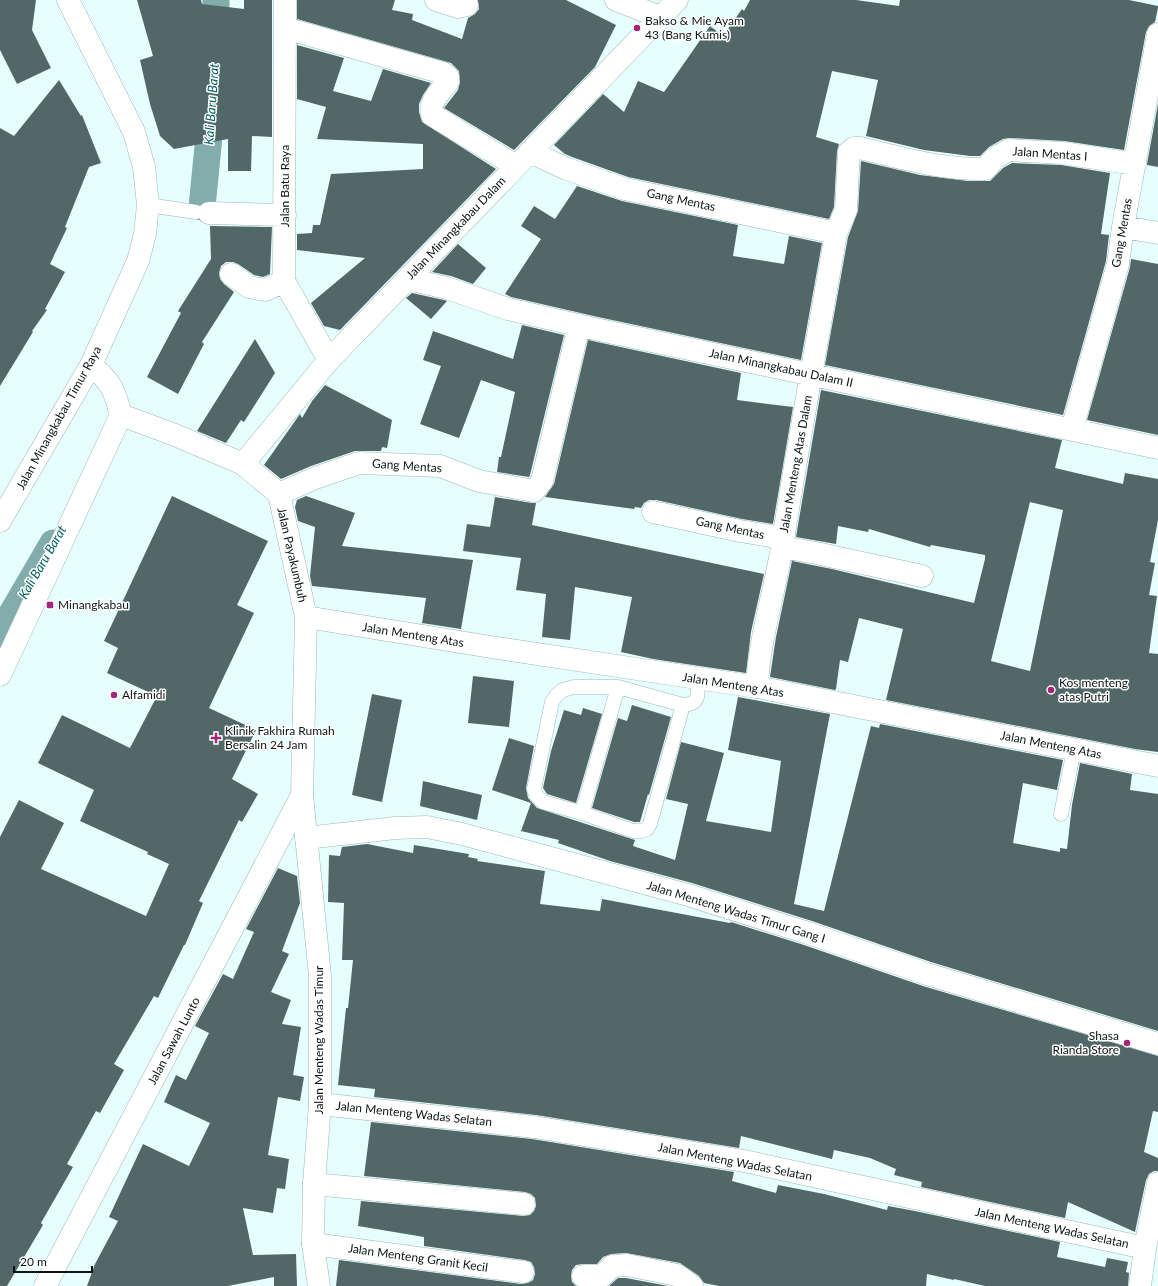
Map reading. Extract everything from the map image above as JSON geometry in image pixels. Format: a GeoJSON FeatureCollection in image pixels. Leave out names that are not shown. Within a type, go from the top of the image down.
{"type":"FeatureCollection","features":[{"type":"Feature","properties":{"kind":"street","name":"Jalan Minangkabau Timur Raya"},"geometry":{"type":"LineString","coordinates":[[0,521],[91,365],[138,261],[145,234],[148,205],[144,167],[134,132],[68,0]]}},
{"type":"Feature","properties":{"kind":"street","name":"Jalan Batu Raya"},"geometry":{"type":"LineString","coordinates":[[284,281],[285,0]]}},
{"type":"Feature","properties":{"kind":"street"},"geometry":{"type":"LineString","coordinates":[[436,0],[458,7],[467,5]]}},
{"type":"Feature","properties":{"kind":"street"},"geometry":{"type":"LineString","coordinates":[[616,0],[660,17]]}},
{"type":"Feature","properties":{"kind":"street","name":"Jalan Minangkabau Dalam"},"geometry":{"type":"LineString","coordinates":[[243,464],[329,360],[677,0]]}},
{"type":"Feature","properties":{"kind":"street","name":"Gang Mentas"},"geometry":{"type":"LineString","coordinates":[[285,28],[443,73],[448,77],[448,82],[432,104],[430,109],[432,114],[523,159],[567,169],[625,189],[836,233]]}},
{"type":"Feature","properties":{"kind":"street","name":"Gang Mentas"},"geometry":{"type":"LineString","coordinates":[[1072,429],[1118,264],[1123,227],[1135,164],[1153,89],[1158,34]]}},
{"type":"Feature","properties":{"kind":"street","name":"Jalan Mentas I"},"geometry":{"type":"LineString","coordinates":[[854,148],[944,167],[970,169],[984,169],[994,158],[1010,150],[1062,153],[1135,164]]}},
{"type":"Feature","properties":{"kind":"street","name":"Jalan Menteng Atas Dalam"},"geometry":{"type":"LineString","coordinates":[[757,687],[758,664],[782,543],[836,233],[846,210],[849,152],[854,148]]}},
{"type":"Feature","properties":{"kind":"street"},"geometry":{"type":"LineString","coordinates":[[203,212],[285,215]]}},
{"type":"Feature","properties":{"kind":"street"},"geometry":{"type":"LineString","coordinates":[[1123,227],[1158,233]]}},
{"type":"Feature","properties":{"kind":"street"},"geometry":{"type":"LineString","coordinates":[[231,274],[249,288],[265,290],[284,281],[329,360]]}},
{"type":"Feature","properties":{"kind":"street","name":"Jalan Minangkabau Dalam II"},"geometry":{"type":"LineString","coordinates":[[408,279],[448,288],[508,309],[579,325],[1158,448]]}},
{"type":"Feature","properties":{"kind":"street","name":"Gang Mentas"},"geometry":{"type":"LineString","coordinates":[[279,494],[315,478],[359,463],[440,466],[479,481],[534,491],[542,481],[579,325]]}},
{"type":"Feature","properties":{"kind":"street"},"geometry":{"type":"LineString","coordinates":[[0,675],[121,415],[114,390],[106,379],[91,365]]}},
{"type":"Feature","properties":{"kind":"street","name":"Jalan Payakumbuh"},"geometry":{"type":"LineString","coordinates":[[121,415],[175,435],[243,464],[279,494],[306,617],[302,795]]}},
{"type":"Feature","properties":{"kind":"street","name":"Gang Mentas"},"geometry":{"type":"LineString","coordinates":[[653,512],[740,531],[816,554],[922,576]]}},
{"type":"Feature","properties":{"kind":"street","name":"Jalan Menteng Atas"},"geometry":{"type":"LineString","coordinates":[[306,617],[497,648],[757,687],[1158,766]]}},
{"type":"Feature","properties":{"kind":"street","name":"Jalan Menteng Wadas Timur"},"geometry":{"type":"LineString","coordinates":[[302,795],[320,976],[320,1104],[314,1184],[314,1244],[319,1286]]}},
{"type":"Feature","properties":{"kind":"street","name":"Jalan Sawah Lunto"},"geometry":{"type":"LineString","coordinates":[[45,1286],[302,795]]}},
{"type":"Feature","properties":{"kind":"street","name":"Jalan Menteng Wadas Timur Gang I"},"geometry":{"type":"LineString","coordinates":[[306,838],[396,828],[427,828],[462,834],[688,895],[808,933],[927,974],[1158,1044]]}},
{"type":"Feature","properties":{"kind":"street","name":"Jalan Menteng Wadas Selatan"},"geometry":{"type":"LineString","coordinates":[[320,1104],[534,1127],[744,1161],[1145,1248]]}},
{"type":"Feature","properties":{"kind":"street"},"geometry":{"type":"LineString","coordinates":[[1140,1286],[1145,1248],[1158,1183]]}},
{"type":"Feature","properties":{"kind":"street"},"geometry":{"type":"LineString","coordinates":[[314,1184],[524,1204]]}},
{"type":"Feature","properties":{"kind":"street","name":"Jalan Menteng Granit Kecil"},"geometry":{"type":"LineString","coordinates":[[314,1244],[523,1272]]}},
{"type":"Feature","properties":{"kind":"street"},"geometry":{"type":"LineString","coordinates":[[583,1276],[602,1276],[612,1266],[627,1265],[677,1275],[692,1286]]}},
{"type":"Feature","properties":{"kind":"lane"},"geometry":{"type":"LineString","coordinates":[[148,205],[203,212]]}},
{"type":"Feature","properties":{"kind":"lane"},"geometry":{"type":"LineString","coordinates":[[683,705],[650,824],[646,829],[641,831],[633,831],[582,813],[543,802],[536,795],[534,789],[552,702],[556,695],[563,690],[574,688],[618,687],[683,705],[690,705],[694,703],[697,698],[697,678]]}},
{"type":"Feature","properties":{"kind":"lane"},"geometry":{"type":"LineString","coordinates":[[582,813],[618,687]]}},
{"type":"Feature","properties":{"kind":"lane"},"geometry":{"type":"LineString","coordinates":[[1061,814],[1074,750]]}},
{"type":"Feature","properties":{"kind":"building"},"geometry":{"type":"Polygon","coordinates":[[[0,0],[36,0],[32,30],[51,68],[17,84],[0,50],[0,0]]]}},
{"type":"Feature","properties":{"kind":"building"},"geometry":{"type":"Polygon","coordinates":[[[137,0],[201,0],[202,4],[244,9],[244,0],[272,0],[272,137],[252,136],[251,171],[228,171],[228,139],[174,149],[160,136],[150,104],[140,60],[153,56],[137,0]]]}},
{"type":"Feature","properties":{"kind":"building"},"geometry":{"type":"Polygon","coordinates":[[[297,0],[395,0],[392,10],[413,14],[412,20],[462,39],[468,18],[475,14],[479,9],[478,0],[566,0],[616,25],[595,67],[514,150],[444,108],[458,90],[460,82],[459,71],[451,63],[297,19],[297,0]]]}},
{"type":"Feature","properties":{"kind":"building"},"geometry":{"type":"Polygon","coordinates":[[[750,0],[856,0],[899,6],[900,0],[1129,0],[1158,6],[1158,8],[1155,22],[1149,26],[1146,32],[1124,150],[1064,141],[1010,138],[1003,139],[989,147],[980,156],[970,156],[924,150],[866,136],[878,80],[832,71],[816,137],[839,144],[837,151],[834,207],[829,219],[628,177],[565,154],[554,145],[603,94],[624,112],[638,81],[664,92],[710,26],[723,36],[742,9],[744,11],[750,0]]]}},
{"type":"Feature","properties":{"kind":"building"},"geometry":{"type":"Polygon","coordinates":[[[297,45],[344,58],[333,91],[371,101],[383,69],[431,83],[419,104],[419,112],[422,122],[496,169],[340,330],[324,326],[311,303],[365,258],[297,250],[297,234],[312,233],[313,225],[320,225],[331,174],[423,169],[423,144],[317,139],[326,107],[297,99],[297,45]]]}},
{"type":"Feature","properties":{"kind":"building"},"geometry":{"type":"Polygon","coordinates":[[[59,80],[81,116],[82,115],[101,163],[89,167],[65,227],[67,228],[50,264],[65,272],[45,309],[47,310],[32,331],[33,332],[0,386],[0,128],[14,136],[59,80]]]}},
{"type":"Feature","properties":{"kind":"building"},"geometry":{"type":"Polygon","coordinates":[[[1158,104],[1158,167],[1147,164],[1158,104]]]}},
{"type":"Feature","properties":{"kind":"building"},"geometry":{"type":"Polygon","coordinates":[[[861,161],[920,175],[968,181],[990,181],[1003,168],[1012,163],[1061,165],[1110,173],[1101,234],[1109,235],[1106,261],[1063,415],[825,365],[848,237],[858,211],[861,161]]]}},
{"type":"Feature","properties":{"kind":"building"},"geometry":{"type":"Polygon","coordinates":[[[577,186],[622,201],[738,225],[733,256],[784,264],[789,236],[822,243],[801,360],[598,317],[511,297],[505,294],[541,239],[521,226],[534,206],[555,219],[577,186]]]}},
{"type":"Feature","properties":{"kind":"building"},"geometry":{"type":"Polygon","coordinates":[[[210,226],[272,227],[270,274],[263,277],[254,275],[233,262],[226,262],[221,266],[219,273],[220,279],[234,292],[202,342],[204,344],[178,394],[147,377],[181,313],[178,311],[211,259],[210,226]]]}},
{"type":"Feature","properties":{"kind":"building"},"geometry":{"type":"Polygon","coordinates":[[[458,244],[486,268],[473,284],[451,276],[432,272],[458,244]]]}},
{"type":"Feature","properties":{"kind":"building"},"geometry":{"type":"Polygon","coordinates":[[[1131,259],[1158,264],[1158,435],[1087,420],[1131,259]]]}},
{"type":"Feature","properties":{"kind":"building"},"geometry":{"type":"Polygon","coordinates":[[[412,293],[447,301],[431,319],[406,298],[412,293]]]}},
{"type":"Feature","properties":{"kind":"building"},"geometry":{"type":"Polygon","coordinates":[[[522,325],[564,335],[529,477],[497,472],[499,457],[501,457],[515,392],[481,380],[459,438],[420,424],[441,366],[423,360],[433,331],[513,359],[522,325]]]}},
{"type":"Feature","properties":{"kind":"building"},"geometry":{"type":"Polygon","coordinates":[[[255,339],[275,373],[244,422],[241,420],[226,443],[197,431],[255,339]]]}},
{"type":"Feature","properties":{"kind":"building"},"geometry":{"type":"Polygon","coordinates":[[[588,340],[741,373],[737,400],[793,407],[773,524],[742,519],[656,500],[649,500],[644,503],[641,508],[635,507],[634,509],[545,497],[554,484],[588,340]]]}},
{"type":"Feature","properties":{"kind":"building"},"geometry":{"type":"Polygon","coordinates":[[[325,385],[392,420],[387,448],[382,447],[381,451],[355,451],[311,466],[281,479],[264,465],[300,414],[302,418],[312,401],[325,385]]]}},
{"type":"Feature","properties":{"kind":"building"},"geometry":{"type":"Polygon","coordinates":[[[821,390],[1062,440],[1055,468],[1123,484],[1125,473],[1158,479],[1158,520],[1150,562],[1155,563],[1149,595],[1157,596],[1149,653],[1158,654],[1158,752],[1135,749],[886,700],[903,629],[859,618],[848,662],[840,660],[835,690],[770,677],[776,637],[792,561],[974,603],[985,559],[985,555],[931,545],[930,547],[869,529],[868,532],[838,526],[836,544],[796,537],[821,390]],[[1030,502],[991,661],[1030,671],[1063,510],[1030,502]]]}},
{"type":"Feature","properties":{"kind":"building"},"geometry":{"type":"Polygon","coordinates":[[[172,496],[268,541],[237,605],[254,613],[209,708],[256,730],[232,779],[258,794],[242,822],[239,820],[199,901],[203,903],[185,945],[158,998],[154,996],[114,1064],[124,1070],[100,1113],[96,1111],[67,1164],[73,1167],[41,1223],[43,1225],[7,1286],[0,1286],[0,837],[19,800],[64,823],[41,869],[146,916],[169,864],[147,854],[148,852],[80,821],[94,790],[38,763],[62,715],[130,748],[157,696],[107,673],[118,648],[104,641],[172,496]]]}},
{"type":"Feature","properties":{"kind":"building"},"geometry":{"type":"Polygon","coordinates":[[[306,496],[355,513],[342,546],[473,560],[461,629],[422,623],[426,598],[312,586],[310,576],[315,527],[298,521],[295,507],[297,500],[306,496]]]}},
{"type":"Feature","properties":{"kind":"building"},"geometry":{"type":"Polygon","coordinates":[[[495,497],[536,503],[532,525],[764,574],[751,632],[746,673],[653,659],[621,652],[632,597],[575,587],[570,640],[542,637],[546,594],[516,590],[521,558],[463,551],[467,524],[490,527],[495,497]]]}},
{"type":"Feature","properties":{"kind":"building"},"geometry":{"type":"Polygon","coordinates":[[[473,676],[514,681],[509,727],[468,723],[473,676]]]}},
{"type":"Feature","properties":{"kind":"building"},"geometry":{"type":"Polygon","coordinates":[[[372,694],[402,700],[382,802],[352,795],[372,694]]]}},
{"type":"Feature","properties":{"kind":"building"},"geometry":{"type":"Polygon","coordinates":[[[738,697],[830,714],[794,904],[824,911],[871,726],[879,728],[880,724],[1063,760],[1057,790],[1023,783],[1013,843],[1060,852],[1060,848],[1067,849],[1072,805],[1080,763],[1132,774],[1130,790],[1158,794],[1158,1031],[931,962],[812,921],[692,883],[610,861],[558,843],[559,840],[521,831],[531,803],[492,790],[509,738],[534,746],[526,788],[528,798],[537,808],[635,840],[633,846],[675,860],[688,804],[666,799],[681,742],[724,753],[706,821],[771,832],[781,761],[728,750],[738,697]]]}},
{"type":"Feature","properties":{"kind":"building"},"geometry":{"type":"Polygon","coordinates":[[[632,705],[671,717],[640,822],[634,822],[592,808],[618,718],[627,721],[632,705]]]}},
{"type":"Feature","properties":{"kind":"building"},"geometry":{"type":"Polygon","coordinates":[[[583,708],[602,714],[576,803],[547,794],[543,788],[551,751],[564,710],[581,715],[583,708]]]}},
{"type":"Feature","properties":{"kind":"building"},"geometry":{"type":"Polygon","coordinates":[[[423,781],[482,795],[477,820],[420,806],[423,781]]]}},
{"type":"Feature","properties":{"kind":"building"},"geometry":{"type":"Polygon","coordinates":[[[367,844],[413,853],[414,845],[469,854],[468,857],[478,859],[477,861],[545,871],[540,904],[600,911],[602,899],[731,922],[804,945],[923,986],[1158,1056],[1158,1112],[1153,1111],[1144,1152],[1158,1158],[1158,1171],[1154,1171],[1149,1174],[1146,1180],[1135,1232],[1068,1202],[1065,1218],[921,1187],[922,1182],[894,1175],[896,1169],[870,1158],[834,1150],[832,1159],[741,1136],[739,1148],[536,1115],[374,1097],[375,1089],[338,1085],[346,1008],[348,1008],[353,960],[342,960],[344,903],[328,902],[329,855],[340,856],[342,847],[367,844]]]}},
{"type":"Feature","properties":{"kind":"building"},"geometry":{"type":"Polygon","coordinates":[[[278,868],[297,876],[300,903],[282,951],[289,954],[271,992],[291,1000],[282,1024],[301,1027],[293,1075],[304,1077],[300,1101],[278,1097],[268,1155],[289,1159],[285,1189],[277,1188],[273,1213],[243,1208],[253,1255],[296,1254],[297,1286],[274,1286],[274,1277],[228,1286],[87,1286],[95,1264],[118,1221],[109,1217],[143,1144],[189,1166],[210,1123],[164,1102],[176,1075],[186,1080],[209,1033],[195,1026],[223,974],[233,979],[254,932],[246,929],[278,868]]]}},
{"type":"Feature","properties":{"kind":"building"},"geometry":{"type":"Polygon","coordinates":[[[371,1122],[532,1139],[734,1172],[732,1181],[776,1193],[778,1185],[824,1194],[887,1210],[888,1206],[1060,1242],[1057,1257],[1105,1267],[1107,1258],[1128,1262],[1126,1272],[1129,1273],[1128,1286],[985,1286],[927,1274],[926,1286],[719,1286],[704,1283],[699,1276],[680,1263],[626,1253],[611,1254],[603,1257],[597,1264],[576,1265],[572,1270],[571,1276],[572,1282],[576,1286],[336,1286],[339,1260],[521,1284],[528,1283],[533,1280],[535,1274],[534,1267],[531,1262],[525,1260],[424,1246],[424,1237],[358,1226],[361,1201],[523,1216],[530,1215],[536,1206],[535,1198],[531,1194],[525,1192],[364,1176],[371,1122]]]}},
{"type":"Feature","properties":{"kind":"building"},"geometry":{"type":"Polygon","coordinates":[[[618,1278],[626,1278],[668,1286],[609,1286],[618,1278]]]}},
{"type":"Feature","properties":{"kind":"waterway","name":"Kali Baru Barat"},"geometry":{"type":"LineString","coordinates":[[215,42],[216,0]]}},
{"type":"Feature","properties":{"kind":"waterway","name":"Kali Baru Barat"},"geometry":{"type":"LineString","coordinates":[[202,207],[212,106]]}},
{"type":"Feature","properties":{"kind":"waterway","name":"Kali Baru Barat"},"geometry":{"type":"LineString","coordinates":[[0,634],[53,543]]}},
{"type":"Feature","properties":{"kind":"place","name":"Bakso & Mie Ayam 43 (Bang Kumis)"},"geometry":{"type":"Point","coordinates":[637,28]}},
{"type":"Feature","properties":{"kind":"place","name":"Minangkabau"},"geometry":{"type":"Point","coordinates":[50,605]}},
{"type":"Feature","properties":{"kind":"place","name":"Kos menteng atas Putri"},"geometry":{"type":"Point","coordinates":[1051,690]}},
{"type":"Feature","properties":{"kind":"place","name":"Alfamidi"},"geometry":{"type":"Point","coordinates":[114,695]}},
{"type":"Feature","properties":{"kind":"place","name":"Klinik Fakhira Rumah Bersalin 24 Jam"},"geometry":{"type":"Point","coordinates":[216,738]}},
{"type":"Feature","properties":{"kind":"place","name":"Shasa Rianda Store"},"geometry":{"type":"Point","coordinates":[1127,1043]}}]}
